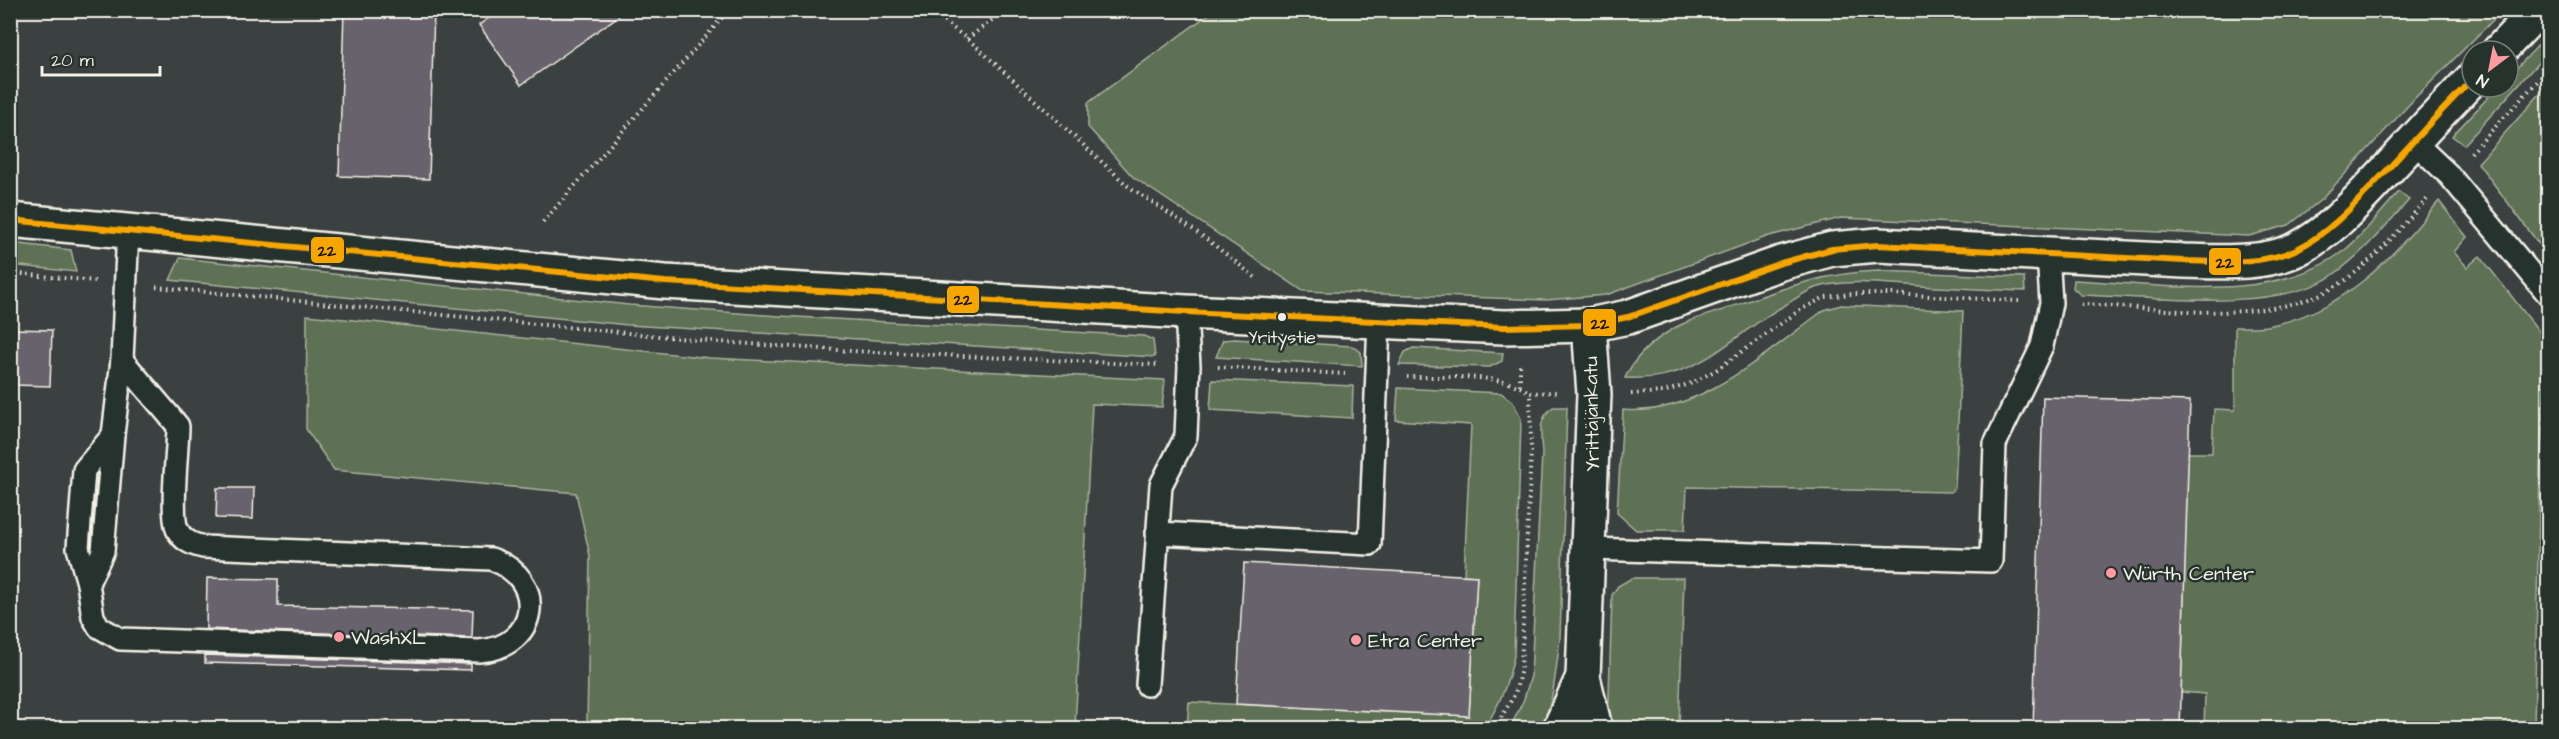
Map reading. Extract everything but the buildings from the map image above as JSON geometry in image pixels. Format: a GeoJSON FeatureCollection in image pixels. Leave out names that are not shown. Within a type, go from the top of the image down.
{"type":"FeatureCollection","features":[{"type":"Feature","properties":{"kind":"street"},"geometry":{"type":"LineString","coordinates":[[2510,39],[2538,10]]}},
{"type":"Feature","properties":{"kind":"street"},"geometry":{"type":"LineString","coordinates":[[10,220],[665,282],[1186,312],[1504,327],[1589,326],[1628,316],[1781,263],[1832,249],[1878,245],[2184,261],[2232,262],[2268,258],[2297,249],[2328,228],[2460,92]]}},
{"type":"Feature","properties":{"kind":"street","name":"Yrittäjänkatu"},"geometry":{"type":"LineString","coordinates":[[1589,326],[1593,394],[1590,549],[1583,677],[1595,729]]}},
{"type":"Feature","properties":{"kind":"street","name":"Yrittäjänkatu"},"geometry":{"type":"LineString","coordinates":[[1560,729],[1583,677]]}},
{"type":"Feature","properties":{"kind":"lane"},"geometry":{"type":"LineString","coordinates":[[2413,141],[2449,175],[2548,294]]}},
{"type":"Feature","properties":{"kind":"lane"},"geometry":{"type":"LineString","coordinates":[[88,583],[103,550],[122,360],[128,230]]}},
{"type":"Feature","properties":{"kind":"lane"},"geometry":{"type":"LineString","coordinates":[[1590,549],[1991,561],[1995,444],[2042,346],[2051,303],[2048,253]]}},
{"type":"Feature","properties":{"kind":"lane"},"geometry":{"type":"LineString","coordinates":[[1146,685],[1161,485],[1186,436],[1189,366],[1186,312]]}},
{"type":"Feature","properties":{"kind":"lane"},"geometry":{"type":"LineString","coordinates":[[1157,533],[1370,544],[1379,321]]}},
{"type":"Feature","properties":{"kind":"lane"},"geometry":{"type":"LineString","coordinates":[[113,435],[84,470],[78,548],[88,583],[93,617],[99,627],[120,639],[493,650],[506,645],[517,636],[525,624],[529,611],[529,597],[516,572],[505,564],[491,559],[203,547],[184,538],[175,520],[178,426],[122,360]]}},
{"type":"Feature","properties":{"kind":"path"},"geometry":{"type":"LineString","coordinates":[[543,222],[729,10]]}},
{"type":"Feature","properties":{"kind":"path"},"geometry":{"type":"LineString","coordinates":[[930,10],[967,39],[1128,186],[1204,237],[1259,280]]}},
{"type":"Feature","properties":{"kind":"path"},"geometry":{"type":"LineString","coordinates":[[967,39],[1005,10]]}},
{"type":"Feature","properties":{"kind":"path"},"geometry":{"type":"LineString","coordinates":[[10,273],[401,313],[720,342],[852,351],[1500,380],[1520,385],[1530,393],[1562,391],[1593,394]]}},
{"type":"Feature","properties":{"kind":"path"},"geometry":{"type":"LineString","coordinates":[[1495,729],[1515,694],[1521,669],[1532,451],[1530,393]]}},
{"type":"Feature","properties":{"kind":"shaded area"},"geometry":{"type":"Polygon","coordinates":[[[11,11],[2548,11],[2548,728],[11,728],[11,11]]]}},
{"type":"Feature","properties":{"kind":"green space"},"geometry":{"type":"Polygon","coordinates":[[[1213,10],[2502,11],[2474,39],[2460,39],[2460,53],[2322,199],[2289,225],[2249,236],[1841,218],[1769,236],[1606,295],[1546,300],[1303,291],[1133,177],[1088,127],[1088,103],[1213,10]]]}},
{"type":"Feature","properties":{"kind":"green space"},"geometry":{"type":"Polygon","coordinates":[[[2548,35],[2548,52],[2520,83],[2520,64],[2548,35]]]}},
{"type":"Feature","properties":{"kind":"green space"},"geometry":{"type":"Polygon","coordinates":[[[2548,85],[2548,256],[2478,163],[2548,85]]]}},
{"type":"Feature","properties":{"kind":"green space"},"geometry":{"type":"Polygon","coordinates":[[[2487,99],[2506,99],[2464,145],[2452,136],[2487,99]]]}},
{"type":"Feature","properties":{"kind":"green space"},"geometry":{"type":"Polygon","coordinates":[[[2399,192],[2409,200],[2372,241],[2330,277],[2306,288],[2277,295],[2244,299],[2174,300],[2081,295],[2073,288],[2074,280],[2215,287],[2251,285],[2285,278],[2317,267],[2346,249],[2399,192]]]}},
{"type":"Feature","properties":{"kind":"green space"},"geometry":{"type":"Polygon","coordinates":[[[2439,201],[2467,237],[2454,252],[2467,267],[2480,256],[2542,335],[2546,358],[2540,470],[2534,728],[2204,728],[2205,694],[2181,692],[2188,453],[2212,453],[2214,409],[2235,410],[2235,327],[2268,326],[2299,318],[2345,294],[2386,260],[2439,201]]]}},
{"type":"Feature","properties":{"kind":"green space"},"geometry":{"type":"Polygon","coordinates":[[[11,243],[71,250],[76,272],[11,265],[11,243]]]}},
{"type":"Feature","properties":{"kind":"green space"},"geometry":{"type":"Polygon","coordinates":[[[180,258],[629,305],[779,316],[1144,336],[1153,340],[1155,357],[628,325],[170,280],[180,258]]]}},
{"type":"Feature","properties":{"kind":"green space"},"geometry":{"type":"Polygon","coordinates":[[[1857,272],[2024,277],[2025,291],[1867,282],[1827,285],[1801,295],[1712,355],[1693,365],[1651,378],[1625,378],[1633,364],[1648,347],[1674,328],[1688,322],[1781,289],[1818,279],[1857,272]]]}},
{"type":"Feature","properties":{"kind":"green space"},"geometry":{"type":"Polygon","coordinates":[[[1841,305],[1963,311],[1955,488],[1951,492],[1687,487],[1685,530],[1636,530],[1617,513],[1623,410],[1651,409],[1678,403],[1705,393],[1755,362],[1824,310],[1841,305]]]}},
{"type":"Feature","properties":{"kind":"green space"},"geometry":{"type":"Polygon","coordinates":[[[307,315],[710,358],[1165,380],[1162,407],[1092,404],[1075,728],[583,728],[587,725],[590,556],[576,493],[334,470],[306,429],[307,315]]]}},
{"type":"Feature","properties":{"kind":"green space"},"geometry":{"type":"Polygon","coordinates":[[[1223,340],[1352,346],[1361,352],[1362,366],[1216,357],[1223,340]]]}},
{"type":"Feature","properties":{"kind":"green space"},"geometry":{"type":"Polygon","coordinates":[[[1413,348],[1503,353],[1502,361],[1490,367],[1399,365],[1405,352],[1413,348]]]}},
{"type":"Feature","properties":{"kind":"green space"},"geometry":{"type":"Polygon","coordinates":[[[1212,380],[1353,386],[1352,418],[1210,410],[1212,380]]]}},
{"type":"Feature","properties":{"kind":"green space"},"geometry":{"type":"Polygon","coordinates":[[[1398,388],[1501,393],[1513,402],[1521,419],[1514,656],[1503,694],[1495,711],[1484,728],[1187,728],[1189,702],[1469,716],[1477,576],[1464,575],[1471,425],[1396,420],[1398,388]]]}},
{"type":"Feature","properties":{"kind":"green space"},"geometry":{"type":"Polygon","coordinates":[[[1553,407],[1567,407],[1560,639],[1556,673],[1542,728],[1510,728],[1524,699],[1531,676],[1542,453],[1541,428],[1544,417],[1553,407]]]}},
{"type":"Feature","properties":{"kind":"green space"},"geometry":{"type":"Polygon","coordinates":[[[1632,578],[1684,578],[1679,728],[1608,728],[1612,595],[1618,586],[1632,578]]]}},
{"type":"Feature","properties":{"kind":"transit line","name":"22"},"geometry":{"type":"LineString","coordinates":[[10,220],[665,282],[1186,312],[1504,327],[1589,325],[1628,317],[1781,263],[1832,249],[1878,245],[2212,262],[2270,258],[2310,242],[2345,213],[2460,92]]}},
{"type":"Feature","properties":{"kind":"place","name":"Yritystie"},"geometry":{"type":"Point","coordinates":[1282,317]}},
{"type":"Feature","properties":{"kind":"place","name":"Würth Center"},"geometry":{"type":"Point","coordinates":[2111,573]}},
{"type":"Feature","properties":{"kind":"place","name":"WashXL"},"geometry":{"type":"Point","coordinates":[339,637]}},
{"type":"Feature","properties":{"kind":"place","name":"Etra Center"},"geometry":{"type":"Point","coordinates":[1356,640]}}]}
